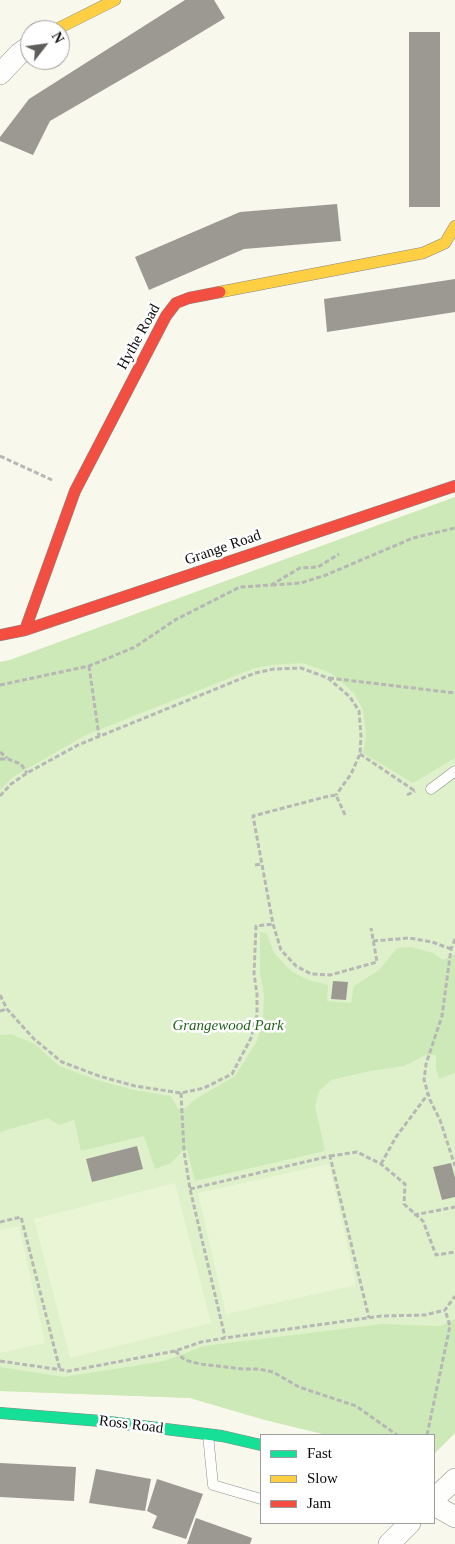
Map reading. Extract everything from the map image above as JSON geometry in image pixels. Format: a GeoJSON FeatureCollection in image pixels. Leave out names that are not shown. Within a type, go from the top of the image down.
{"type":"FeatureCollection","features":[{"type":"Feature","properties":{"kind":"street"},"geometry":{"type":"LineString","coordinates":[[70,22],[115,0]]}},
{"type":"Feature","properties":{"kind":"street"},"geometry":{"type":"LineString","coordinates":[[0,74],[20,53]]}},
{"type":"Feature","properties":{"kind":"street","name":"Hythe Road"},"geometry":{"type":"LineString","coordinates":[[26,630],[76,491],[166,316],[176,303],[190,298],[423,253],[445,243],[455,226]]}},
{"type":"Feature","properties":{"kind":"street","name":"Grange Road"},"geometry":{"type":"LineString","coordinates":[[0,636],[26,630],[455,486]]}},
{"type":"Feature","properties":{"kind":"street","name":"Ross Road"},"geometry":{"type":"LineString","coordinates":[[0,1413],[101,1421],[208,1434],[260,1445]]}},
{"type":"Feature","properties":{"kind":"street"},"geometry":{"type":"LineString","coordinates":[[435,1498],[455,1479]]}},
{"type":"Feature","properties":{"kind":"street"},"geometry":{"type":"LineString","coordinates":[[435,1506],[455,1517]]}},
{"type":"Feature","properties":{"kind":"street"},"geometry":{"type":"LineString","coordinates":[[389,1544],[409,1524]]}},
{"type":"Feature","properties":{"kind":"lane"},"geometry":{"type":"LineString","coordinates":[[431,789],[455,771]]}},
{"type":"Feature","properties":{"kind":"lane"},"geometry":{"type":"LineString","coordinates":[[208,1434],[213,1485],[260,1499]]}},
{"type":"Feature","properties":{"kind":"path"},"geometry":{"type":"LineString","coordinates":[[0,456],[76,491]]}},
{"type":"Feature","properties":{"kind":"path"},"geometry":{"type":"LineString","coordinates":[[0,685],[89,666],[135,647],[174,620],[240,587],[301,584],[413,538],[455,528]]}},
{"type":"Feature","properties":{"kind":"path"},"geometry":{"type":"LineString","coordinates":[[271,585],[300,568],[318,567],[342,552]]}},
{"type":"Feature","properties":{"kind":"path"},"geometry":{"type":"LineString","coordinates":[[89,666],[99,736]]}},
{"type":"Feature","properties":{"kind":"path"},"geometry":{"type":"LineString","coordinates":[[0,796],[27,773],[78,745],[255,673],[274,669],[301,668],[328,678],[455,693]]}},
{"type":"Feature","properties":{"kind":"path"},"geometry":{"type":"LineString","coordinates":[[328,678],[350,697],[359,711],[362,736],[360,754],[351,774],[336,795],[325,796],[253,816],[273,924],[281,950],[296,966],[312,974],[330,975],[377,962],[371,928]]}},
{"type":"Feature","properties":{"kind":"path"},"geometry":{"type":"LineString","coordinates":[[0,752],[8,759]]}},
{"type":"Feature","properties":{"kind":"path"},"geometry":{"type":"LineString","coordinates":[[360,754],[415,791]]}},
{"type":"Feature","properties":{"kind":"path"},"geometry":{"type":"LineString","coordinates":[[0,758],[21,764],[27,773]]}},
{"type":"Feature","properties":{"kind":"path"},"geometry":{"type":"LineString","coordinates":[[407,794],[431,789]]}},
{"type":"Feature","properties":{"kind":"path"},"geometry":{"type":"LineString","coordinates":[[336,795],[345,815]]}},
{"type":"Feature","properties":{"kind":"path"},"geometry":{"type":"LineString","coordinates":[[254,866],[262,864]]}},
{"type":"Feature","properties":{"kind":"path"},"geometry":{"type":"LineString","coordinates":[[0,994],[7,1009],[34,1039],[62,1062],[99,1076],[135,1086],[181,1093],[204,1088],[232,1074],[251,1038],[257,1015],[257,994],[254,974],[256,926],[273,924]]}},
{"type":"Feature","properties":{"kind":"path"},"geometry":{"type":"LineString","coordinates":[[373,941],[409,938],[432,942],[451,949]]}},
{"type":"Feature","properties":{"kind":"path"},"geometry":{"type":"LineString","coordinates":[[455,939],[451,949],[442,1016],[426,1064],[424,1080],[455,1166]]}},
{"type":"Feature","properties":{"kind":"path"},"geometry":{"type":"LineString","coordinates":[[0,1011],[7,1009]]}},
{"type":"Feature","properties":{"kind":"path"},"geometry":{"type":"LineString","coordinates":[[181,1093],[184,1151],[190,1190],[225,1338]]}},
{"type":"Feature","properties":{"kind":"path"},"geometry":{"type":"LineString","coordinates":[[381,1164],[396,1137],[428,1094]]}},
{"type":"Feature","properties":{"kind":"path"},"geometry":{"type":"LineString","coordinates":[[190,1190],[330,1156],[358,1152],[381,1164],[405,1184],[404,1204],[414,1215],[423,1221],[436,1255],[455,1252]]}},
{"type":"Feature","properties":{"kind":"path"},"geometry":{"type":"LineString","coordinates":[[330,1156],[369,1318]]}},
{"type":"Feature","properties":{"kind":"path"},"geometry":{"type":"LineString","coordinates":[[414,1215],[455,1207]]}},
{"type":"Feature","properties":{"kind":"path"},"geometry":{"type":"LineString","coordinates":[[0,1222],[20,1217],[60,1370]]}},
{"type":"Feature","properties":{"kind":"path"},"geometry":{"type":"LineString","coordinates":[[0,1361],[69,1371],[225,1338],[381,1316],[424,1315],[445,1310],[455,1296]]}},
{"type":"Feature","properties":{"kind":"path"},"geometry":{"type":"LineString","coordinates":[[427,1434],[450,1326],[445,1310]]}},
{"type":"Feature","properties":{"kind":"path"},"geometry":{"type":"LineString","coordinates":[[450,1326],[455,1325]]}},
{"type":"Feature","properties":{"kind":"path"},"geometry":{"type":"LineString","coordinates":[[175,1350],[185,1360],[200,1364],[273,1372],[299,1387],[356,1406],[396,1434]]}},
{"type":"Feature","properties":{"kind":"green space","name":"Grangewood Park"},"geometry":{"type":"Polygon","coordinates":[[[455,497],[455,1433],[435,1453],[435,1434],[323,1434],[265,1420],[190,1398],[0,1391],[0,662],[10,660],[455,497]]]}},
{"type":"Feature","properties":{"kind":"green space"},"geometry":{"type":"Polygon","coordinates":[[[455,497],[455,758],[413,783],[363,753],[366,735],[363,710],[354,693],[331,673],[303,663],[272,665],[255,668],[86,735],[13,777],[0,790],[0,662],[10,660],[455,497]]]}},
{"type":"Feature","properties":{"kind":"green space"},"geometry":{"type":"Polygon","coordinates":[[[260,932],[267,934],[274,953],[291,971],[306,979],[328,985],[327,1001],[351,1003],[354,986],[379,970],[397,948],[412,947],[433,953],[443,960],[455,954],[455,1073],[439,1079],[436,1069],[436,1055],[426,1055],[404,1066],[331,1080],[319,1091],[315,1106],[325,1151],[195,1181],[187,1150],[182,1151],[171,1163],[155,1169],[144,1136],[81,1151],[74,1120],[59,1125],[48,1118],[0,1132],[0,1035],[11,1034],[35,1044],[59,1066],[97,1080],[134,1090],[171,1096],[178,1109],[186,1108],[194,1100],[235,1076],[257,1041],[263,1017],[264,994],[260,973],[260,932]]]}},
{"type":"Feature","properties":{"kind":"green space"},"geometry":{"type":"Polygon","coordinates":[[[329,1164],[356,1285],[226,1314],[198,1193],[329,1164]]]}},
{"type":"Feature","properties":{"kind":"green space"},"geometry":{"type":"Polygon","coordinates":[[[175,1183],[211,1323],[70,1358],[34,1219],[175,1183]]]}},
{"type":"Feature","properties":{"kind":"green space"},"geometry":{"type":"Polygon","coordinates":[[[19,1226],[45,1343],[0,1353],[0,1230],[19,1226]]]}},
{"type":"Feature","properties":{"kind":"green space"},"geometry":{"type":"Polygon","coordinates":[[[455,1319],[455,1433],[435,1453],[435,1434],[323,1434],[265,1420],[190,1398],[0,1391],[0,1367],[64,1377],[164,1361],[204,1346],[382,1324],[441,1326],[455,1319]]]}},
{"type":"Feature","properties":{"kind":"building"},"geometry":{"type":"Polygon","coordinates":[[[185,0],[214,0],[225,18],[50,121],[33,155],[0,141],[0,137],[29,99],[185,0]]]}},
{"type":"Feature","properties":{"kind":"building"},"geometry":{"type":"Polygon","coordinates":[[[409,32],[440,32],[440,207],[409,207],[409,32]]]}},
{"type":"Feature","properties":{"kind":"building"},"geometry":{"type":"Polygon","coordinates":[[[337,204],[341,241],[244,249],[149,290],[135,257],[240,212],[337,204]]]}},
{"type":"Feature","properties":{"kind":"building"},"geometry":{"type":"Polygon","coordinates":[[[455,279],[455,312],[327,332],[324,299],[455,279]]]}},
{"type":"Feature","properties":{"kind":"building"},"geometry":{"type":"Polygon","coordinates":[[[333,981],[348,982],[346,1000],[331,999],[333,981]]]}},
{"type":"Feature","properties":{"kind":"building"},"geometry":{"type":"Polygon","coordinates":[[[137,1146],[143,1169],[92,1182],[86,1159],[137,1146]]]}},
{"type":"Feature","properties":{"kind":"building"},"geometry":{"type":"Polygon","coordinates":[[[451,1163],[455,1178],[455,1197],[442,1200],[433,1167],[451,1163]]]}},
{"type":"Feature","properties":{"kind":"building"},"geometry":{"type":"Polygon","coordinates":[[[0,1463],[76,1467],[74,1501],[0,1497],[0,1463]]]}},
{"type":"Feature","properties":{"kind":"building"},"geometry":{"type":"Polygon","coordinates":[[[96,1469],[151,1479],[145,1511],[89,1503],[96,1469]]]}},
{"type":"Feature","properties":{"kind":"building"},"geometry":{"type":"Polygon","coordinates":[[[157,1479],[203,1494],[186,1539],[152,1528],[157,1516],[147,1511],[157,1479]]]}},
{"type":"Feature","properties":{"kind":"building"},"geometry":{"type":"Polygon","coordinates":[[[196,1518],[252,1538],[250,1544],[187,1544],[196,1518]]]}},
{"type":"Feature","properties":{"kind":"traffic: fast"},"geometry":{"type":"LineString","coordinates":[[0,1413],[101,1421],[222,1436],[260,1445]]}},
{"type":"Feature","properties":{"kind":"traffic: slow"},"geometry":{"type":"LineString","coordinates":[[70,22],[115,0]]}},
{"type":"Feature","properties":{"kind":"traffic: slow"},"geometry":{"type":"LineString","coordinates":[[220,292],[423,253],[445,243],[455,226]]}},
{"type":"Feature","properties":{"kind":"traffic: jam"},"geometry":{"type":"LineString","coordinates":[[25,630],[75,491],[166,316],[176,303],[189,298],[220,292]]}},
{"type":"Feature","properties":{"kind":"traffic: jam"},"geometry":{"type":"LineString","coordinates":[[0,635],[25,630],[455,486]]}}]}
